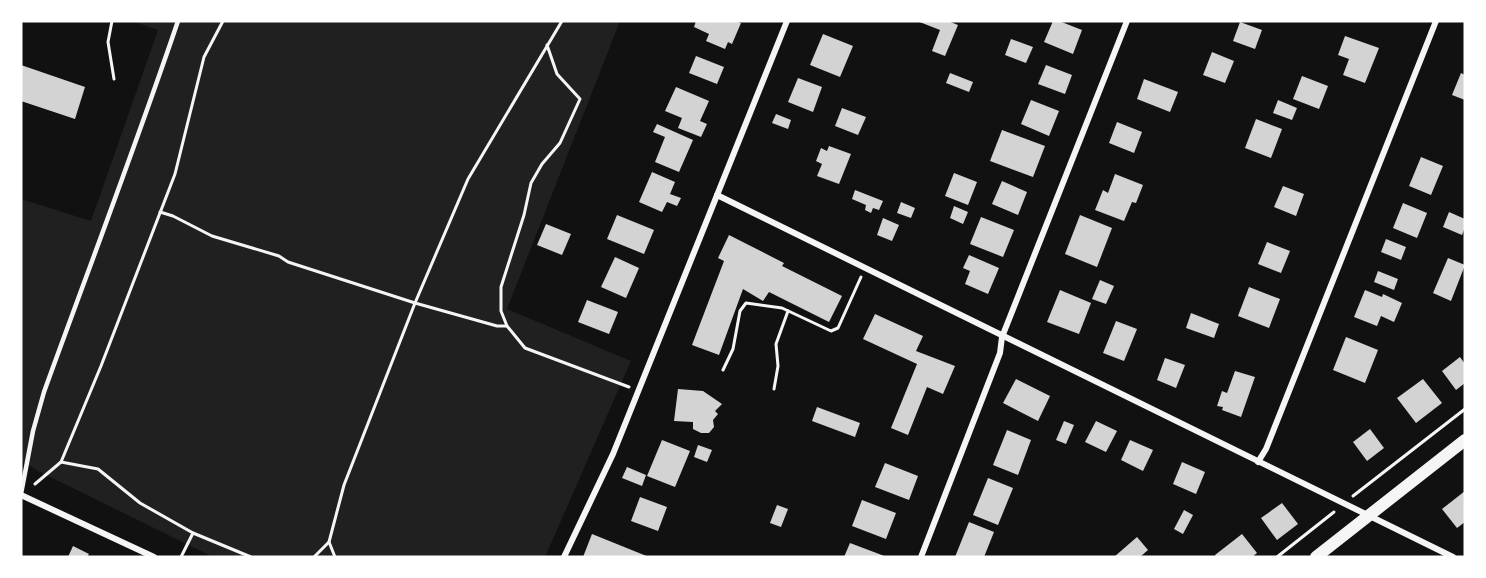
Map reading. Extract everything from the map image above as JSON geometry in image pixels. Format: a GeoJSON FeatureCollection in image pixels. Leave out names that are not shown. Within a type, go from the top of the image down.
{"type":"FeatureCollection","features":[{"type":"Feature","properties":{"kind":"main road"},"geometry":{"type":"LineString","coordinates":[[1316,557],[1465,440]]}},
{"type":"Feature","properties":{"kind":"street"},"geometry":{"type":"LineString","coordinates":[[564,557],[613,454],[787,21]]}},
{"type":"Feature","properties":{"kind":"street"},"geometry":{"type":"LineString","coordinates":[[921,557],[1000,353],[1002,337],[1127,21]]}},
{"type":"Feature","properties":{"kind":"street"},"geometry":{"type":"LineString","coordinates":[[1258,462],[1266,449],[1436,21]]}},
{"type":"Feature","properties":{"kind":"street"},"geometry":{"type":"LineString","coordinates":[[717,195],[1453,557]]}},
{"type":"Feature","properties":{"kind":"street"},"geometry":{"type":"LineString","coordinates":[[21,495],[154,557]]}},
{"type":"Feature","properties":{"kind":"lane"},"geometry":{"type":"LineString","coordinates":[[21,495],[33,431],[44,392],[178,21]]}},
{"type":"Feature","properties":{"kind":"path"},"geometry":{"type":"LineString","coordinates":[[112,21],[108,42],[114,79]]}},
{"type":"Feature","properties":{"kind":"path"},"geometry":{"type":"LineString","coordinates":[[21,495],[61,462],[101,366],[175,174],[204,57],[223,21]]}},
{"type":"Feature","properties":{"kind":"path"},"geometry":{"type":"LineString","coordinates":[[314,557],[329,542],[344,485],[415,303],[468,179],[562,21]]}},
{"type":"Feature","properties":{"kind":"path"},"geometry":{"type":"LineString","coordinates":[[547,45],[557,74],[580,99],[560,143],[542,164],[531,183],[524,215],[501,287],[501,311],[507,326],[525,348],[638,390]]}},
{"type":"Feature","properties":{"kind":"path"},"geometry":{"type":"LineString","coordinates":[[160,212],[173,216],[212,236],[279,256],[288,262],[415,303],[497,326],[507,326]]}},
{"type":"Feature","properties":{"kind":"path"},"geometry":{"type":"LineString","coordinates":[[723,370],[733,349],[740,311],[746,303],[782,308],[831,331],[838,328],[865,269]]}},
{"type":"Feature","properties":{"kind":"path"},"geometry":{"type":"LineString","coordinates":[[774,389],[778,366],[776,344],[789,311]]}},
{"type":"Feature","properties":{"kind":"path"},"geometry":{"type":"LineString","coordinates":[[1277,557],[1465,409]]}},
{"type":"Feature","properties":{"kind":"path"},"geometry":{"type":"LineString","coordinates":[[61,462],[98,469],[140,503],[193,533],[251,557]]}},
{"type":"Feature","properties":{"kind":"path"},"geometry":{"type":"LineString","coordinates":[[181,557],[193,533]]}},
{"type":"Feature","properties":{"kind":"path"},"geometry":{"type":"LineString","coordinates":[[329,542],[334,557]]}},
{"type":"Feature","properties":{"kind":"shaded area"},"geometry":{"type":"Polygon","coordinates":[[[132,21],[620,21],[507,309],[631,361],[545,557],[213,557],[38,471],[21,460],[21,199],[91,221],[158,30],[132,21]]]}},
{"type":"Feature","properties":{"kind":"building"},"geometry":{"type":"Polygon","coordinates":[[[696,21],[741,23],[732,44],[728,42],[725,49],[706,41],[709,34],[694,27],[696,21]]]}},
{"type":"Feature","properties":{"kind":"building"},"geometry":{"type":"Polygon","coordinates":[[[917,21],[948,21],[958,25],[945,56],[932,51],[940,30],[917,21]]]}},
{"type":"Feature","properties":{"kind":"building"},"geometry":{"type":"Polygon","coordinates":[[[1053,21],[1082,30],[1073,54],[1044,42],[1053,21]]]}},
{"type":"Feature","properties":{"kind":"building"},"geometry":{"type":"Polygon","coordinates":[[[1240,22],[1262,30],[1255,49],[1233,41],[1240,22]]]}},
{"type":"Feature","properties":{"kind":"building"},"geometry":{"type":"Polygon","coordinates":[[[823,34],[853,46],[840,77],[810,65],[823,34]]]}},
{"type":"Feature","properties":{"kind":"building"},"geometry":{"type":"Polygon","coordinates":[[[1345,36],[1379,48],[1365,83],[1343,75],[1349,59],[1338,55],[1345,36]]]}},
{"type":"Feature","properties":{"kind":"building"},"geometry":{"type":"Polygon","coordinates":[[[1011,39],[1033,47],[1026,63],[1005,55],[1011,39]]]}},
{"type":"Feature","properties":{"kind":"building"},"geometry":{"type":"Polygon","coordinates":[[[1212,52],[1234,61],[1225,83],[1203,75],[1212,52]]]}},
{"type":"Feature","properties":{"kind":"building"},"geometry":{"type":"Polygon","coordinates":[[[696,56],[724,67],[717,84],[689,73],[696,56]]]}},
{"type":"Feature","properties":{"kind":"building"},"geometry":{"type":"Polygon","coordinates":[[[21,65],[85,87],[75,119],[21,101],[21,65]]]}},
{"type":"Feature","properties":{"kind":"building"},"geometry":{"type":"Polygon","coordinates":[[[1046,65],[1072,75],[1065,94],[1038,84],[1046,65]]]}},
{"type":"Feature","properties":{"kind":"building"},"geometry":{"type":"Polygon","coordinates":[[[950,73],[973,82],[969,92],[946,83],[950,73]]]}},
{"type":"Feature","properties":{"kind":"building"},"geometry":{"type":"Polygon","coordinates":[[[1461,73],[1465,75],[1465,100],[1452,95],[1461,73]]]}},
{"type":"Feature","properties":{"kind":"building"},"geometry":{"type":"Polygon","coordinates":[[[1302,76],[1328,86],[1319,109],[1293,99],[1302,76]]]}},
{"type":"Feature","properties":{"kind":"building"},"geometry":{"type":"Polygon","coordinates":[[[798,78],[822,87],[813,112],[788,102],[798,78]]]}},
{"type":"Feature","properties":{"kind":"building"},"geometry":{"type":"Polygon","coordinates":[[[1144,79],[1178,92],[1170,112],[1137,99],[1144,79]]]}},
{"type":"Feature","properties":{"kind":"building"},"geometry":{"type":"Polygon","coordinates":[[[676,87],[709,101],[700,121],[707,124],[701,137],[678,128],[682,118],[665,111],[676,87]]]}},
{"type":"Feature","properties":{"kind":"building"},"geometry":{"type":"Polygon","coordinates":[[[1031,100],[1059,111],[1049,136],[1021,124],[1031,100]]]}},
{"type":"Feature","properties":{"kind":"building"},"geometry":{"type":"Polygon","coordinates":[[[1278,100],[1297,108],[1292,120],[1273,113],[1278,100]]]}},
{"type":"Feature","properties":{"kind":"building"},"geometry":{"type":"Polygon","coordinates":[[[842,108],[866,117],[858,135],[835,126],[842,108]]]}},
{"type":"Feature","properties":{"kind":"building"},"geometry":{"type":"Polygon","coordinates":[[[776,114],[791,120],[788,129],[772,123],[776,114]]]}},
{"type":"Feature","properties":{"kind":"building"},"geometry":{"type":"Polygon","coordinates":[[[1256,119],[1282,129],[1271,158],[1245,148],[1256,119]]]}},
{"type":"Feature","properties":{"kind":"building"},"geometry":{"type":"Polygon","coordinates":[[[1117,122],[1142,132],[1134,153],[1109,143],[1117,122]]]}},
{"type":"Feature","properties":{"kind":"building"},"geometry":{"type":"Polygon","coordinates":[[[657,124],[693,140],[679,172],[655,162],[665,137],[653,132],[657,124]]]}},
{"type":"Feature","properties":{"kind":"building"},"geometry":{"type":"Polygon","coordinates":[[[1002,130],[1045,146],[1033,177],[990,161],[1002,130]]]}},
{"type":"Feature","properties":{"kind":"building"},"geometry":{"type":"Polygon","coordinates":[[[829,146],[851,154],[839,184],[817,176],[822,164],[816,161],[821,148],[827,151],[829,146]]]}},
{"type":"Feature","properties":{"kind":"building"},"geometry":{"type":"Polygon","coordinates":[[[1421,157],[1443,166],[1431,195],[1409,186],[1421,157]]]}},
{"type":"Feature","properties":{"kind":"building"},"geometry":{"type":"Polygon","coordinates":[[[652,172],[675,182],[670,194],[681,198],[677,206],[667,202],[662,212],[639,202],[652,172]]]}},
{"type":"Feature","properties":{"kind":"building"},"geometry":{"type":"Polygon","coordinates":[[[954,173],[977,182],[968,205],[945,196],[954,173]]]}},
{"type":"Feature","properties":{"kind":"building"},"geometry":{"type":"Polygon","coordinates":[[[1115,174],[1143,185],[1136,203],[1132,202],[1124,221],[1095,210],[1103,190],[1108,193],[1115,174]]]}},
{"type":"Feature","properties":{"kind":"building"},"geometry":{"type":"Polygon","coordinates":[[[1002,181],[1027,192],[1018,215],[992,204],[1002,181]]]}},
{"type":"Feature","properties":{"kind":"building"},"geometry":{"type":"Polygon","coordinates":[[[1283,186],[1304,194],[1296,216],[1274,207],[1283,186]]]}},
{"type":"Feature","properties":{"kind":"building"},"geometry":{"type":"Polygon","coordinates":[[[855,190],[883,201],[879,210],[873,208],[871,213],[865,210],[866,205],[852,199],[855,190]]]}},
{"type":"Feature","properties":{"kind":"building"},"geometry":{"type":"Polygon","coordinates":[[[901,202],[915,208],[911,218],[897,213],[901,202]]]}},
{"type":"Feature","properties":{"kind":"building"},"geometry":{"type":"Polygon","coordinates":[[[1403,203],[1427,213],[1417,238],[1393,228],[1403,203]]]}},
{"type":"Feature","properties":{"kind":"building"},"geometry":{"type":"Polygon","coordinates":[[[954,206],[968,212],[963,224],[950,218],[954,206]]]}},
{"type":"Feature","properties":{"kind":"building"},"geometry":{"type":"Polygon","coordinates":[[[1449,212],[1465,219],[1462,235],[1443,227],[1449,212]]]}},
{"type":"Feature","properties":{"kind":"building"},"geometry":{"type":"Polygon","coordinates":[[[617,215],[654,230],[644,254],[607,239],[617,215]]]}},
{"type":"Feature","properties":{"kind":"building"},"geometry":{"type":"Polygon","coordinates":[[[1080,215],[1112,228],[1097,267],[1065,254],[1080,215]]]}},
{"type":"Feature","properties":{"kind":"building"},"geometry":{"type":"Polygon","coordinates":[[[981,217],[1014,230],[1003,257],[970,244],[981,217]]]}},
{"type":"Feature","properties":{"kind":"building"},"geometry":{"type":"Polygon","coordinates":[[[883,218],[899,225],[892,241],[877,235],[883,218]]]}},
{"type":"Feature","properties":{"kind":"building"},"geometry":{"type":"Polygon","coordinates":[[[546,224],[571,234],[562,255],[537,245],[546,224]]]}},
{"type":"Feature","properties":{"kind":"building"},"geometry":{"type":"Polygon","coordinates":[[[729,235],[784,263],[782,266],[842,296],[829,322],[769,292],[763,301],[743,289],[719,355],[692,345],[724,261],[718,258],[729,235]]]}},
{"type":"Feature","properties":{"kind":"building"},"geometry":{"type":"Polygon","coordinates":[[[1386,239],[1406,247],[1401,260],[1381,252],[1386,239]]]}},
{"type":"Feature","properties":{"kind":"building"},"geometry":{"type":"Polygon","coordinates":[[[1267,242],[1290,251],[1281,273],[1258,264],[1267,242]]]}},
{"type":"Feature","properties":{"kind":"building"},"geometry":{"type":"Polygon","coordinates":[[[969,255],[999,268],[988,294],[965,284],[970,271],[963,268],[969,255]]]}},
{"type":"Feature","properties":{"kind":"building"},"geometry":{"type":"Polygon","coordinates":[[[615,257],[639,268],[626,298],[601,287],[615,257]]]}},
{"type":"Feature","properties":{"kind":"building"},"geometry":{"type":"Polygon","coordinates":[[[1448,258],[1465,265],[1451,301],[1433,293],[1448,258]]]}},
{"type":"Feature","properties":{"kind":"building"},"geometry":{"type":"Polygon","coordinates":[[[1378,271],[1398,279],[1394,290],[1374,282],[1378,271]]]}},
{"type":"Feature","properties":{"kind":"building"},"geometry":{"type":"Polygon","coordinates":[[[1100,280],[1114,286],[1106,304],[1092,299],[1100,280]]]}},
{"type":"Feature","properties":{"kind":"building"},"geometry":{"type":"Polygon","coordinates":[[[1249,287],[1280,299],[1269,328],[1238,316],[1249,287]]]}},
{"type":"Feature","properties":{"kind":"building"},"geometry":{"type":"Polygon","coordinates":[[[1060,290],[1091,303],[1079,334],[1047,322],[1060,290]]]}},
{"type":"Feature","properties":{"kind":"building"},"geometry":{"type":"Polygon","coordinates":[[[1365,290],[1382,297],[1383,294],[1402,303],[1394,322],[1381,316],[1377,326],[1354,317],[1365,290]]]}},
{"type":"Feature","properties":{"kind":"building"},"geometry":{"type":"Polygon","coordinates":[[[587,300],[618,312],[609,334],[578,322],[587,300]]]}},
{"type":"Feature","properties":{"kind":"building"},"geometry":{"type":"Polygon","coordinates":[[[1191,313],[1219,324],[1214,338],[1186,328],[1191,313]]]}},
{"type":"Feature","properties":{"kind":"building"},"geometry":{"type":"Polygon","coordinates":[[[875,314],[923,336],[916,351],[955,366],[943,394],[927,387],[908,435],[891,428],[917,364],[863,339],[875,314]]]}},
{"type":"Feature","properties":{"kind":"building"},"geometry":{"type":"Polygon","coordinates":[[[1116,321],[1137,329],[1124,361],[1103,353],[1116,321]]]}},
{"type":"Feature","properties":{"kind":"building"},"geometry":{"type":"Polygon","coordinates":[[[1346,337],[1378,350],[1365,383],[1333,370],[1346,337]]]}},
{"type":"Feature","properties":{"kind":"building"},"geometry":{"type":"Polygon","coordinates":[[[1460,357],[1465,364],[1465,383],[1456,390],[1442,371],[1460,357]]]}},
{"type":"Feature","properties":{"kind":"building"},"geometry":{"type":"Polygon","coordinates":[[[1165,358],[1185,365],[1176,388],[1157,380],[1165,358]]]}},
{"type":"Feature","properties":{"kind":"building"},"geometry":{"type":"Polygon","coordinates":[[[1235,371],[1255,377],[1241,417],[1217,406],[1222,391],[1227,393],[1235,371]]]}},
{"type":"Feature","properties":{"kind":"building"},"geometry":{"type":"Polygon","coordinates":[[[1016,379],[1050,396],[1038,421],[1003,403],[1016,379]]]}},
{"type":"Feature","properties":{"kind":"building"},"geometry":{"type":"Polygon","coordinates":[[[1423,379],[1442,403],[1416,423],[1397,398],[1423,379]]]}},
{"type":"Feature","properties":{"kind":"building"},"geometry":{"type":"Polygon","coordinates":[[[678,389],[703,391],[722,404],[715,411],[718,414],[713,420],[714,427],[709,433],[701,433],[693,429],[693,422],[674,421],[678,389]]]}},
{"type":"Feature","properties":{"kind":"building"},"geometry":{"type":"Polygon","coordinates":[[[817,407],[860,423],[855,437],[812,421],[817,407]]]}},
{"type":"Feature","properties":{"kind":"building"},"geometry":{"type":"Polygon","coordinates":[[[1064,421],[1074,425],[1066,444],[1056,440],[1064,421]]]}},
{"type":"Feature","properties":{"kind":"building"},"geometry":{"type":"Polygon","coordinates":[[[1096,421],[1117,431],[1106,452],[1085,442],[1096,421]]]}},
{"type":"Feature","properties":{"kind":"building"},"geometry":{"type":"Polygon","coordinates":[[[1370,429],[1384,448],[1367,461],[1353,442],[1370,429]]]}},
{"type":"Feature","properties":{"kind":"building"},"geometry":{"type":"Polygon","coordinates":[[[1007,430],[1031,440],[1018,475],[993,465],[1007,430]]]}},
{"type":"Feature","properties":{"kind":"building"},"geometry":{"type":"Polygon","coordinates":[[[662,440],[690,451],[675,487],[647,476],[662,440]]]}},
{"type":"Feature","properties":{"kind":"building"},"geometry":{"type":"Polygon","coordinates":[[[1130,440],[1153,450],[1143,471],[1121,460],[1130,440]]]}},
{"type":"Feature","properties":{"kind":"building"},"geometry":{"type":"Polygon","coordinates":[[[698,445],[712,450],[707,462],[694,457],[698,445]]]}},
{"type":"Feature","properties":{"kind":"building"},"geometry":{"type":"Polygon","coordinates":[[[1182,462],[1205,472],[1196,494],[1173,484],[1182,462]]]}},
{"type":"Feature","properties":{"kind":"building"},"geometry":{"type":"Polygon","coordinates":[[[885,463],[918,476],[909,500],[875,487],[885,463]]]}},
{"type":"Feature","properties":{"kind":"building"},"geometry":{"type":"Polygon","coordinates":[[[627,467],[646,475],[642,486],[622,478],[627,467]]]}},
{"type":"Feature","properties":{"kind":"building"},"geometry":{"type":"Polygon","coordinates":[[[988,478],[1013,488],[998,525],[973,515],[988,478]]]}},
{"type":"Feature","properties":{"kind":"building"},"geometry":{"type":"Polygon","coordinates":[[[1465,491],[1465,522],[1457,528],[1442,509],[1465,491]]]}},
{"type":"Feature","properties":{"kind":"building"},"geometry":{"type":"Polygon","coordinates":[[[640,497],[667,507],[658,531],[631,521],[640,497]]]}},
{"type":"Feature","properties":{"kind":"building"},"geometry":{"type":"Polygon","coordinates":[[[862,500],[896,513],[886,539],[852,526],[862,500]]]}},
{"type":"Feature","properties":{"kind":"building"},"geometry":{"type":"Polygon","coordinates":[[[1282,503],[1298,524],[1277,540],[1261,518],[1282,503]]]}},
{"type":"Feature","properties":{"kind":"building"},"geometry":{"type":"Polygon","coordinates":[[[777,505],[788,509],[781,527],[770,523],[777,505]]]}},
{"type":"Feature","properties":{"kind":"building"},"geometry":{"type":"Polygon","coordinates":[[[1184,510],[1193,515],[1183,534],[1174,529],[1184,510]]]}},
{"type":"Feature","properties":{"kind":"building"},"geometry":{"type":"Polygon","coordinates":[[[969,522],[994,532],[984,557],[955,557],[969,522]]]}},
{"type":"Feature","properties":{"kind":"building"},"geometry":{"type":"Polygon","coordinates":[[[592,534],[649,557],[583,557],[592,534]]]}},
{"type":"Feature","properties":{"kind":"building"},"geometry":{"type":"Polygon","coordinates":[[[1242,534],[1257,553],[1252,557],[1216,557],[1215,555],[1242,534]]]}},
{"type":"Feature","properties":{"kind":"building"},"geometry":{"type":"Polygon","coordinates":[[[1137,537],[1148,550],[1140,557],[1114,557],[1137,537]]]}},
{"type":"Feature","properties":{"kind":"building"},"geometry":{"type":"Polygon","coordinates":[[[850,543],[887,557],[844,557],[850,543]]]}},
{"type":"Feature","properties":{"kind":"building"},"geometry":{"type":"Polygon","coordinates":[[[73,546],[89,554],[87,557],[68,557],[73,546]]]}}]}
